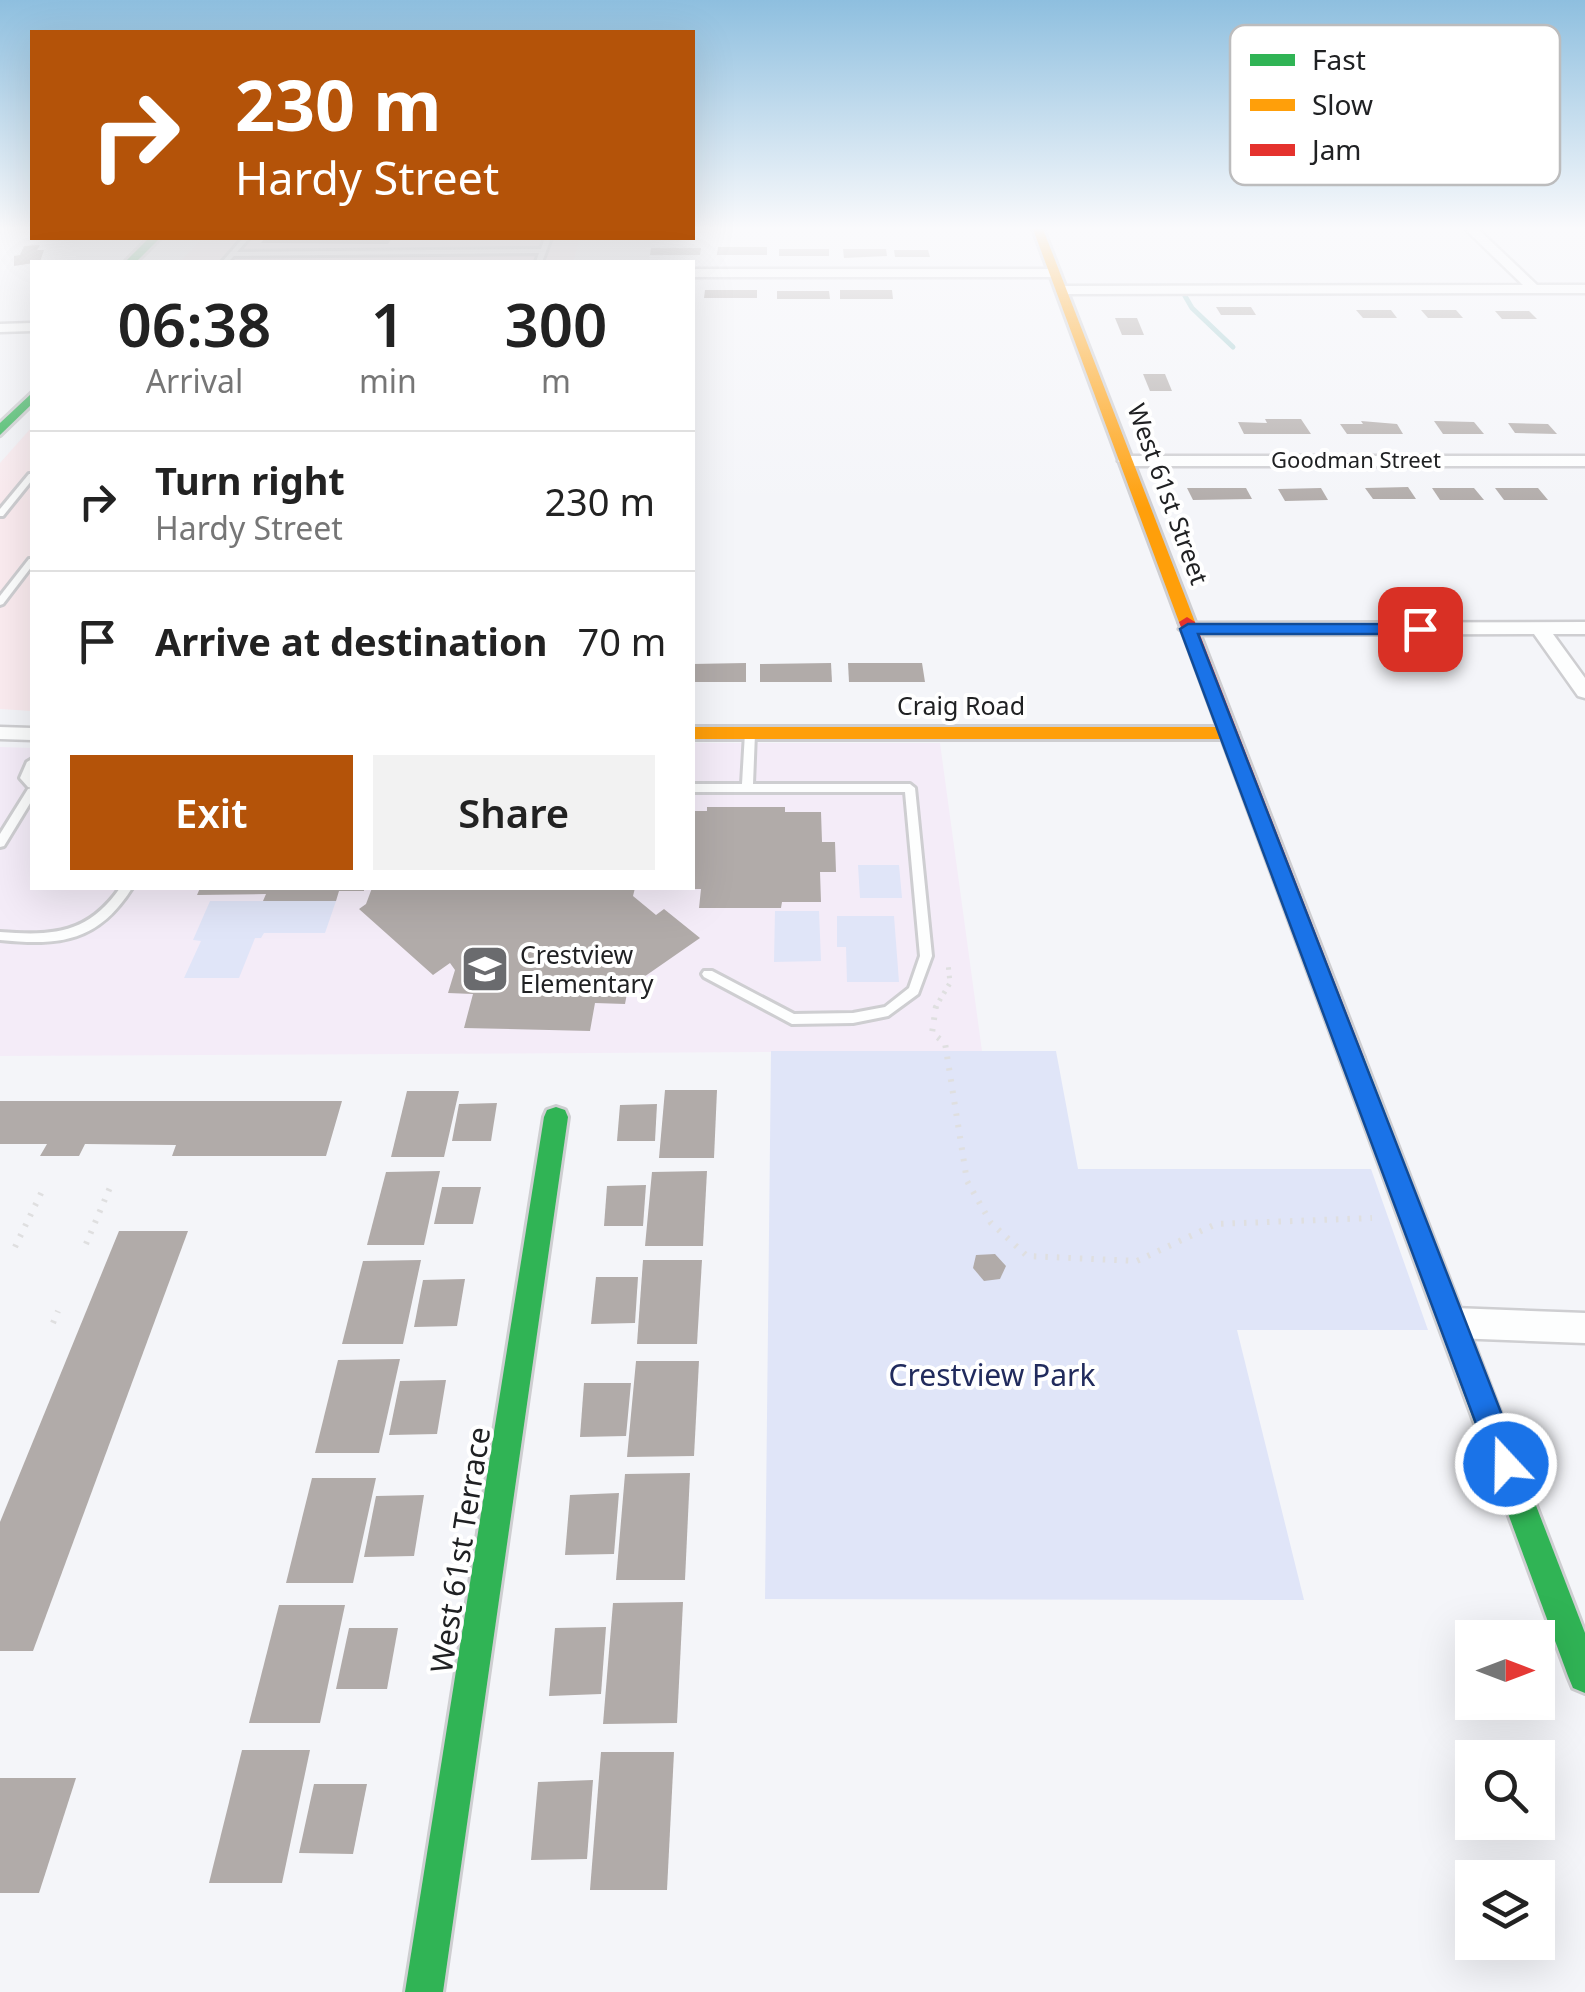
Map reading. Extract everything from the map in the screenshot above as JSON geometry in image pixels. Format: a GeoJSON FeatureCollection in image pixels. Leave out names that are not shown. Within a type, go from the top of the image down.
{"type":"FeatureCollection","features":[{"type":"Feature","properties":{"kind":"main road","name":"West 61st Street"},"geometry":{"type":"LineString","coordinates":[[1074,322],[1585,1676]]}},
{"type":"Feature","properties":{"kind":"main road"},"geometry":{"type":"LineString","coordinates":[[0,432],[30,399]]}},
{"type":"Feature","properties":{"kind":"main road","name":"Craig Road"},"geometry":{"type":"LineString","coordinates":[[695,733],[1228,733]]}},
{"type":"Feature","properties":{"kind":"main road","name":"West 61st Terrace"},"geometry":{"type":"LineString","coordinates":[[424,1992],[556,1117]]}},
{"type":"Feature","properties":{"kind":"street"},"geometry":{"type":"LineString","coordinates":[[0,328],[30,327]]}},
{"type":"Feature","properties":{"kind":"street","name":"Goodman Street"},"geometry":{"type":"LineString","coordinates":[[1126,460],[1585,460]]}},
{"type":"Feature","properties":{"kind":"street"},"geometry":{"type":"LineString","coordinates":[[1188,629],[1585,628]]}},
{"type":"Feature","properties":{"kind":"street"},"geometry":{"type":"LineString","coordinates":[[1540,629],[1585,692]]}},
{"type":"Feature","properties":{"kind":"street"},"geometry":{"type":"LineString","coordinates":[[0,733],[30,734]]}},
{"type":"Feature","properties":{"kind":"street"},"geometry":{"type":"LineString","coordinates":[[1454,1323],[1585,1328]]}},
{"type":"Feature","properties":{"kind":"lane"},"geometry":{"type":"LineString","coordinates":[[0,514],[30,481]]}},
{"type":"Feature","properties":{"kind":"lane"},"geometry":{"type":"LineString","coordinates":[[0,602],[30,564]]}},
{"type":"Feature","properties":{"kind":"lane"},"geometry":{"type":"LineString","coordinates":[[747,788],[750,733]]}},
{"type":"Feature","properties":{"kind":"lane"},"geometry":{"type":"LineString","coordinates":[[695,788],[910,788],[926,956],[914,991],[888,1011],[852,1018],[792,1019],[708,974]]}},
{"type":"Feature","properties":{"kind":"lane"},"geometry":{"type":"LineString","coordinates":[[0,843],[30,792]]}},
{"type":"Feature","properties":{"kind":"lane"},"geometry":{"type":"LineString","coordinates":[[0,936],[56,935],[90,929],[110,912],[125,890]]}},
{"type":"Feature","properties":{"kind":"path"},"geometry":{"type":"LineString","coordinates":[[947,943],[950,983],[936,1004],[932,1033],[944,1043],[966,1181],[992,1223],[1027,1256],[1137,1261],[1216,1224],[1372,1218]]}},
{"type":"Feature","properties":{"kind":"path"},"geometry":{"type":"LineString","coordinates":[[15,1247],[45,1184]]}},
{"type":"Feature","properties":{"kind":"path"},"geometry":{"type":"LineString","coordinates":[[86,1244],[111,1185]]}},
{"type":"Feature","properties":{"kind":"path"},"geometry":{"type":"LineString","coordinates":[[53,1323],[58,1312]]}},
{"type":"Feature","properties":{"kind":"shaded area"},"geometry":{"type":"Polygon","coordinates":[[[30,429],[30,711],[0,709],[0,463],[30,429]]]}},
{"type":"Feature","properties":{"kind":"shaded area","name":"Crestview Elementary"},"geometry":{"type":"Polygon","coordinates":[[[695,743],[940,743],[982,1051],[0,1056],[0,747],[30,748],[30,890],[695,890],[695,743]]]}},
{"type":"Feature","properties":{"kind":"green space"},"geometry":{"type":"Polygon","coordinates":[[[858,865],[899,865],[902,898],[860,898],[858,865]]]}},
{"type":"Feature","properties":{"kind":"green space"},"geometry":{"type":"Polygon","coordinates":[[[210,901],[336,901],[325,933],[264,933],[255,938],[239,978],[184,978],[201,941],[193,940],[210,901]]]}},
{"type":"Feature","properties":{"kind":"green space"},"geometry":{"type":"Polygon","coordinates":[[[775,911],[819,911],[821,961],[774,962],[775,911]]]}},
{"type":"Feature","properties":{"kind":"green space"},"geometry":{"type":"Polygon","coordinates":[[[837,916],[894,916],[899,982],[847,982],[846,947],[837,947],[837,916]]]}},
{"type":"Feature","properties":{"kind":"green space","name":"Crestview Park"},"geometry":{"type":"Polygon","coordinates":[[[771,1051],[1056,1051],[1078,1169],[1371,1169],[1428,1330],[1237,1330],[1304,1600],[765,1599],[771,1051]]]}},
{"type":"Feature","properties":{"kind":"building"},"geometry":{"type":"Polygon","coordinates":[[[1117,322],[1139,322],[1144,335],[1122,335],[1117,322]]]}},
{"type":"Feature","properties":{"kind":"building"},"geometry":{"type":"Polygon","coordinates":[[[1143,374],[1165,374],[1172,391],[1150,391],[1143,374]]]}},
{"type":"Feature","properties":{"kind":"building"},"geometry":{"type":"Polygon","coordinates":[[[1265,419],[1301,419],[1311,434],[1244,434],[1238,422],[1267,423],[1265,419]]]}},
{"type":"Feature","properties":{"kind":"building"},"geometry":{"type":"Polygon","coordinates":[[[1361,421],[1397,424],[1403,434],[1347,434],[1340,424],[1363,424],[1361,421]]]}},
{"type":"Feature","properties":{"kind":"building"},"geometry":{"type":"Polygon","coordinates":[[[1434,421],[1474,422],[1484,434],[1443,434],[1434,421]]]}},
{"type":"Feature","properties":{"kind":"building"},"geometry":{"type":"Polygon","coordinates":[[[1508,423],[1548,424],[1557,434],[1515,433],[1508,423]]]}},
{"type":"Feature","properties":{"kind":"building"},"geometry":{"type":"Polygon","coordinates":[[[1408,487],[1416,499],[1373,499],[1365,488],[1408,487]]]}},
{"type":"Feature","properties":{"kind":"building"},"geometry":{"type":"Polygon","coordinates":[[[1187,488],[1246,488],[1252,499],[1193,500],[1187,488]]]}},
{"type":"Feature","properties":{"kind":"building"},"geometry":{"type":"Polygon","coordinates":[[[1321,488],[1328,500],[1285,501],[1278,489],[1321,488]]]}},
{"type":"Feature","properties":{"kind":"building"},"geometry":{"type":"Polygon","coordinates":[[[1432,488],[1474,488],[1484,500],[1440,500],[1432,488]]]}},
{"type":"Feature","properties":{"kind":"building"},"geometry":{"type":"Polygon","coordinates":[[[1495,488],[1538,488],[1548,500],[1504,500],[1495,488]]]}},
{"type":"Feature","properties":{"kind":"building"},"geometry":{"type":"Polygon","coordinates":[[[746,663],[746,682],[695,682],[695,664],[746,663]]]}},
{"type":"Feature","properties":{"kind":"building"},"geometry":{"type":"Polygon","coordinates":[[[831,663],[832,682],[760,682],[760,664],[831,663]]]}},
{"type":"Feature","properties":{"kind":"building"},"geometry":{"type":"Polygon","coordinates":[[[848,663],[922,663],[925,682],[849,682],[848,663]]]}},
{"type":"Feature","properties":{"kind":"building"},"geometry":{"type":"Polygon","coordinates":[[[707,807],[785,807],[785,812],[821,812],[822,842],[835,842],[836,872],[820,872],[821,902],[782,902],[781,908],[699,908],[701,889],[695,889],[695,811],[707,811],[707,807]]]}},
{"type":"Feature","properties":{"kind":"building"},"geometry":{"type":"Polygon","coordinates":[[[199,890],[364,890],[339,891],[336,901],[263,901],[266,894],[197,895],[199,890]]]}},
{"type":"Feature","properties":{"kind":"building","name":"Crestview Elementary"},"geometry":{"type":"Polygon","coordinates":[[[371,890],[634,890],[633,896],[656,915],[664,909],[700,938],[628,988],[625,1004],[595,1003],[590,1031],[464,1028],[473,994],[448,993],[455,970],[450,963],[433,975],[359,909],[366,904],[371,890]]]}},
{"type":"Feature","properties":{"kind":"building"},"geometry":{"type":"Polygon","coordinates":[[[665,1090],[717,1090],[714,1158],[659,1158],[665,1090]]]}},
{"type":"Feature","properties":{"kind":"building"},"geometry":{"type":"Polygon","coordinates":[[[407,1091],[459,1091],[444,1157],[391,1157],[407,1091]]]}},
{"type":"Feature","properties":{"kind":"building"},"geometry":{"type":"Polygon","coordinates":[[[0,1101],[342,1101],[326,1156],[172,1156],[176,1145],[85,1144],[79,1156],[40,1156],[47,1144],[0,1144],[0,1101]]]}},
{"type":"Feature","properties":{"kind":"building"},"geometry":{"type":"Polygon","coordinates":[[[497,1103],[491,1141],[452,1141],[459,1104],[497,1103]]]}},
{"type":"Feature","properties":{"kind":"building"},"geometry":{"type":"Polygon","coordinates":[[[657,1104],[655,1141],[617,1141],[620,1105],[657,1104]]]}},
{"type":"Feature","properties":{"kind":"building"},"geometry":{"type":"Polygon","coordinates":[[[440,1171],[424,1245],[367,1245],[386,1172],[440,1171]]]}},
{"type":"Feature","properties":{"kind":"building"},"geometry":{"type":"Polygon","coordinates":[[[707,1171],[703,1246],[645,1246],[652,1172],[707,1171]]]}},
{"type":"Feature","properties":{"kind":"building"},"geometry":{"type":"Polygon","coordinates":[[[646,1185],[643,1226],[604,1226],[607,1186],[646,1185]]]}},
{"type":"Feature","properties":{"kind":"building"},"geometry":{"type":"Polygon","coordinates":[[[442,1187],[481,1187],[473,1224],[434,1224],[442,1187]]]}},
{"type":"Feature","properties":{"kind":"building"},"geometry":{"type":"Polygon","coordinates":[[[119,1231],[188,1231],[33,1651],[0,1651],[0,1522],[119,1231]]]}},
{"type":"Feature","properties":{"kind":"building"},"geometry":{"type":"Polygon","coordinates":[[[995,1254],[1006,1266],[1000,1279],[984,1281],[973,1268],[976,1255],[995,1254]]]}},
{"type":"Feature","properties":{"kind":"building"},"geometry":{"type":"Polygon","coordinates":[[[421,1260],[403,1344],[342,1344],[363,1261],[421,1260]]]}},
{"type":"Feature","properties":{"kind":"building"},"geometry":{"type":"Polygon","coordinates":[[[643,1260],[702,1260],[697,1344],[637,1344],[643,1260]]]}},
{"type":"Feature","properties":{"kind":"building"},"geometry":{"type":"Polygon","coordinates":[[[596,1277],[638,1277],[635,1323],[591,1324],[596,1277]]]}},
{"type":"Feature","properties":{"kind":"building"},"geometry":{"type":"Polygon","coordinates":[[[465,1279],[457,1326],[414,1327],[423,1280],[465,1279]]]}},
{"type":"Feature","properties":{"kind":"building"},"geometry":{"type":"Polygon","coordinates":[[[400,1359],[379,1453],[315,1453],[338,1360],[400,1359]]]}},
{"type":"Feature","properties":{"kind":"building"},"geometry":{"type":"Polygon","coordinates":[[[636,1361],[699,1361],[694,1456],[627,1457],[636,1361]]]}},
{"type":"Feature","properties":{"kind":"building"},"geometry":{"type":"Polygon","coordinates":[[[446,1380],[437,1434],[389,1435],[400,1381],[446,1380]]]}},
{"type":"Feature","properties":{"kind":"building"},"geometry":{"type":"Polygon","coordinates":[[[584,1383],[631,1383],[626,1436],[580,1437],[584,1383]]]}},
{"type":"Feature","properties":{"kind":"building"},"geometry":{"type":"Polygon","coordinates":[[[690,1473],[685,1580],[616,1580],[625,1474],[690,1473]]]}},
{"type":"Feature","properties":{"kind":"building"},"geometry":{"type":"Polygon","coordinates":[[[312,1478],[376,1478],[353,1583],[286,1583],[312,1478]]]}},
{"type":"Feature","properties":{"kind":"building"},"geometry":{"type":"Polygon","coordinates":[[[619,1493],[614,1554],[565,1555],[570,1495],[619,1493]]]}},
{"type":"Feature","properties":{"kind":"building"},"geometry":{"type":"Polygon","coordinates":[[[424,1495],[414,1556],[364,1557],[376,1496],[424,1495]]]}},
{"type":"Feature","properties":{"kind":"building"},"geometry":{"type":"Polygon","coordinates":[[[683,1602],[677,1723],[603,1724],[613,1603],[683,1602]]]}},
{"type":"Feature","properties":{"kind":"building"},"geometry":{"type":"Polygon","coordinates":[[[279,1605],[345,1605],[320,1723],[249,1723],[279,1605]]]}},
{"type":"Feature","properties":{"kind":"building"},"geometry":{"type":"Polygon","coordinates":[[[606,1627],[601,1694],[549,1696],[555,1628],[606,1627]]]}},
{"type":"Feature","properties":{"kind":"building"},"geometry":{"type":"Polygon","coordinates":[[[349,1628],[398,1628],[387,1689],[336,1689],[349,1628]]]}},
{"type":"Feature","properties":{"kind":"building"},"geometry":{"type":"Polygon","coordinates":[[[242,1750],[310,1750],[282,1883],[209,1883],[242,1750]]]}},
{"type":"Feature","properties":{"kind":"building"},"geometry":{"type":"Polygon","coordinates":[[[601,1752],[674,1752],[667,1890],[590,1890],[601,1752]]]}},
{"type":"Feature","properties":{"kind":"building"},"geometry":{"type":"Polygon","coordinates":[[[0,1778],[76,1778],[39,1893],[0,1893],[0,1778]]]}},
{"type":"Feature","properties":{"kind":"building"},"geometry":{"type":"Polygon","coordinates":[[[593,1780],[587,1859],[531,1860],[538,1782],[593,1780]]]}},
{"type":"Feature","properties":{"kind":"building"},"geometry":{"type":"Polygon","coordinates":[[[314,1784],[367,1784],[353,1854],[299,1853],[314,1784]]]}},
{"type":"Feature","properties":{"kind":"waterway"},"geometry":{"type":"LineString","coordinates":[[1207,322],[1233,347]]}},
{"type":"Feature","properties":{"kind":"traffic: fast"},"geometry":{"type":"LineString","coordinates":[[0,431],[30,399]]}},
{"type":"Feature","properties":{"kind":"traffic: fast"},"geometry":{"type":"LineString","coordinates":[[1352,1058],[1585,1676]]}},
{"type":"Feature","properties":{"kind":"traffic: fast"},"geometry":{"type":"LineString","coordinates":[[424,1992],[556,1117]]}},
{"type":"Feature","properties":{"kind":"traffic: slow"},"geometry":{"type":"LineString","coordinates":[[1073,322],[1187,622]]}},
{"type":"Feature","properties":{"kind":"traffic: slow"},"geometry":{"type":"LineString","coordinates":[[695,733],[1229,733]]}},
{"type":"Feature","properties":{"kind":"traffic: jam"},"geometry":{"type":"LineString","coordinates":[[1187,622],[1352,1058]]}},
{"type":"Feature","properties":{"kind":"place","name":"Crestview Elementary"},"geometry":{"type":"Point","coordinates":[485,969]}},
{"type":"Feature","properties":{"kind":"route"},"geometry":{"type":"LineString","coordinates":[[1420,629],[1188,629],[1506,1464]]}}]}
